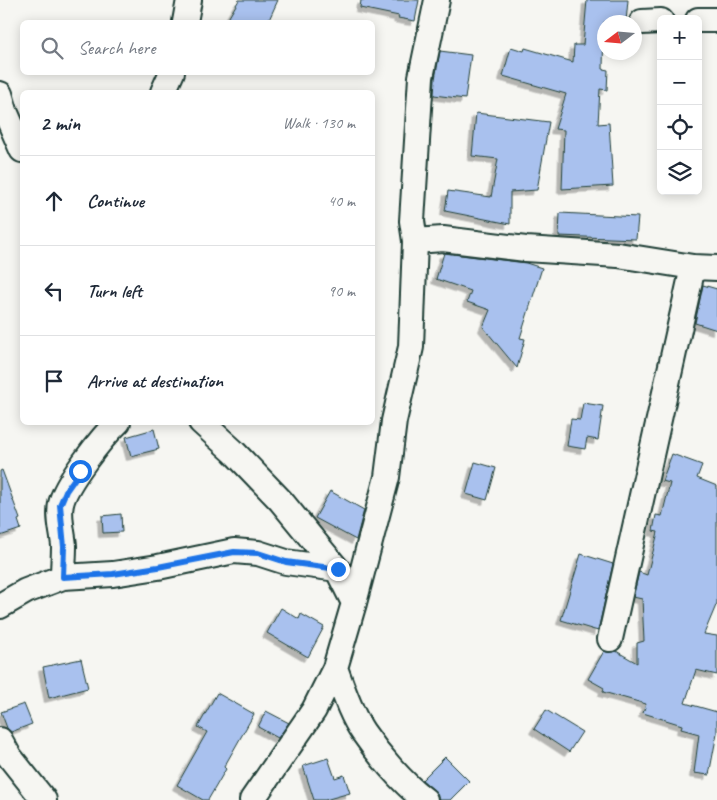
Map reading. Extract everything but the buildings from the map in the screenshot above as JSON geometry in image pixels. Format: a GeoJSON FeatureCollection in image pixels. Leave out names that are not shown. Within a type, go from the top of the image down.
{"type":"FeatureCollection","features":[{"type":"Feature","properties":{"kind":"street"},"geometry":{"type":"LineString","coordinates":[[185,20],[189,0]]}},
{"type":"Feature","properties":{"kind":"street"},"geometry":{"type":"LineString","coordinates":[[252,800],[314,710],[335,668],[387,477],[394,421],[411,347],[415,241],[412,221],[420,77],[437,0]]}},
{"type":"Feature","properties":{"kind":"street"},"geometry":{"type":"LineString","coordinates":[[702,20],[717,20]]}},
{"type":"Feature","properties":{"kind":"street"},"geometry":{"type":"LineString","coordinates":[[165,90],[171,75]]}},
{"type":"Feature","properties":{"kind":"street"},"geometry":{"type":"LineString","coordinates":[[0,94],[5,111],[20,145]]}},
{"type":"Feature","properties":{"kind":"street"},"geometry":{"type":"LineString","coordinates":[[415,241],[443,239],[526,250],[618,255],[693,267],[717,268]]}},
{"type":"Feature","properties":{"kind":"street"},"geometry":{"type":"LineString","coordinates":[[610,639],[693,267]]}},
{"type":"Feature","properties":{"kind":"street"},"geometry":{"type":"LineString","coordinates":[[63,577],[64,547],[60,505],[66,491],[115,425]]}},
{"type":"Feature","properties":{"kind":"street"},"geometry":{"type":"LineString","coordinates":[[205,425],[281,501],[338,569],[354,603]]}},
{"type":"Feature","properties":{"kind":"street"},"geometry":{"type":"LineString","coordinates":[[0,606],[26,591],[63,577],[131,571],[234,552],[258,553],[286,562],[338,569]]}},
{"type":"Feature","properties":{"kind":"street"},"geometry":{"type":"LineString","coordinates":[[335,668],[362,731],[413,791],[425,800]]}},
{"type":"Feature","properties":{"kind":"street"},"geometry":{"type":"LineString","coordinates":[[0,740],[9,756],[44,800]]}},
{"type":"Feature","properties":{"kind":"route"},"geometry":{"type":"LineString","coordinates":[[80,471],[66,491],[60,505],[64,547],[63,577],[113,574],[234,552],[258,553],[286,562],[338,569]]}}]}
